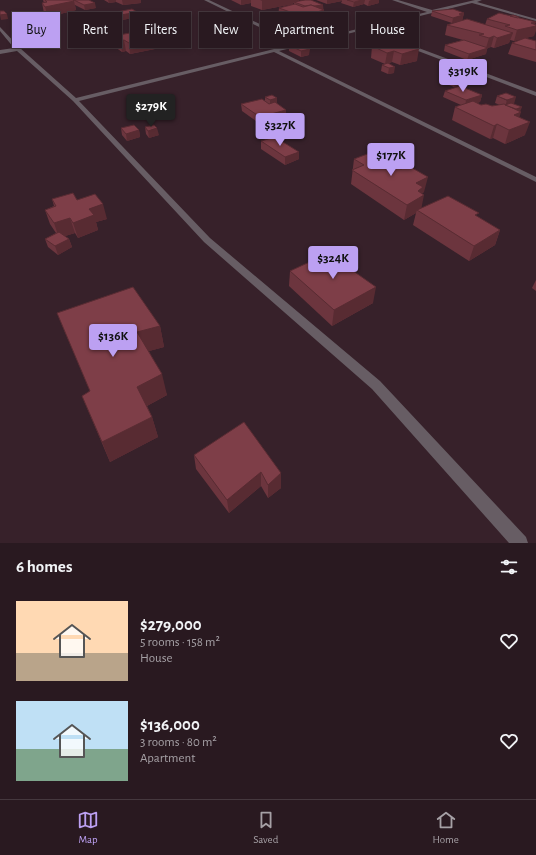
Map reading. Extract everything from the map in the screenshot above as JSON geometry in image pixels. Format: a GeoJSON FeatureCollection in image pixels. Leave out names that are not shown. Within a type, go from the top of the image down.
{"type":"FeatureCollection","features":[{"type":"Feature","properties":{"kind":"street"},"geometry":{"type":"LineString","coordinates":[[206,0],[260,26]]}},
{"type":"Feature","properties":{"kind":"street"},"geometry":{"type":"LineString","coordinates":[[394,0],[433,12]]}},
{"type":"Feature","properties":{"kind":"street"},"geometry":{"type":"LineString","coordinates":[[419,15],[480,0]]}},
{"type":"Feature","properties":{"kind":"street"},"geometry":{"type":"LineString","coordinates":[[472,2],[536,20]]}},
{"type":"Feature","properties":{"kind":"street"},"geometry":{"type":"LineString","coordinates":[[0,28],[18,49],[75,100],[207,240],[376,386],[520,543]]}},
{"type":"Feature","properties":{"kind":"street"},"geometry":{"type":"LineString","coordinates":[[75,100],[288,48]]}},
{"type":"Feature","properties":{"kind":"street"},"geometry":{"type":"LineString","coordinates":[[414,48],[536,94]]}},
{"type":"Feature","properties":{"kind":"street"},"geometry":{"type":"LineString","coordinates":[[0,52],[18,49]]}},
{"type":"Feature","properties":{"kind":"street"},"geometry":{"type":"LineString","coordinates":[[275,51],[536,180]]}},
{"type":"Feature","properties":{"kind":"building"},"geometry":{"type":"Polygon","coordinates":[[[45,0],[74,1],[45,7],[42,3],[47,2],[45,0]]]}},
{"type":"Feature","properties":{"kind":"building"},"geometry":{"type":"Polygon","coordinates":[[[74,0],[89,0],[95,3],[84,5],[74,0]]]}},
{"type":"Feature","properties":{"kind":"building"},"geometry":{"type":"Polygon","coordinates":[[[311,0],[323,5],[305,6],[294,2],[311,0]]]}},
{"type":"Feature","properties":{"kind":"building"},"geometry":{"type":"Polygon","coordinates":[[[347,0],[362,0],[354,2],[347,0]]]}},
{"type":"Feature","properties":{"kind":"building"},"geometry":{"type":"Polygon","coordinates":[[[295,4],[303,7],[311,5],[324,10],[317,12],[290,12],[279,8],[295,4]]]}},
{"type":"Feature","properties":{"kind":"building"},"geometry":{"type":"Polygon","coordinates":[[[132,9],[137,12],[130,12],[130,13],[122,15],[122,12],[117,12],[132,9]]]}},
{"type":"Feature","properties":{"kind":"building"},"geometry":{"type":"Polygon","coordinates":[[[453,9],[464,13],[459,14],[463,15],[453,18],[432,11],[453,9]]]}},
{"type":"Feature","properties":{"kind":"building"},"geometry":{"type":"Polygon","coordinates":[[[0,11],[4,11],[7,14],[0,15],[0,11]]]}},
{"type":"Feature","properties":{"kind":"building"},"geometry":{"type":"Polygon","coordinates":[[[499,13],[536,22],[531,23],[536,26],[517,30],[505,26],[510,25],[487,19],[499,13]]]}},
{"type":"Feature","properties":{"kind":"building"},"geometry":{"type":"Polygon","coordinates":[[[513,15],[519,17],[510,16],[513,15]]]}},
{"type":"Feature","properties":{"kind":"building"},"geometry":{"type":"Polygon","coordinates":[[[467,19],[513,33],[497,38],[494,36],[489,38],[479,35],[484,34],[447,25],[467,19]]]}},
{"type":"Feature","properties":{"kind":"building"},"geometry":{"type":"Polygon","coordinates":[[[130,33],[130,43],[122,40],[122,34],[130,33]]]}},
{"type":"Feature","properties":{"kind":"building"},"geometry":{"type":"Polygon","coordinates":[[[525,38],[536,41],[536,50],[512,43],[525,38]]]}},
{"type":"Feature","properties":{"kind":"building"},"geometry":{"type":"Polygon","coordinates":[[[464,40],[488,48],[469,54],[445,45],[464,40]]]}},
{"type":"Feature","properties":{"kind":"building"},"geometry":{"type":"Polygon","coordinates":[[[295,48],[310,49],[301,51],[295,48]]]}},
{"type":"Feature","properties":{"kind":"building"},"geometry":{"type":"Polygon","coordinates":[[[376,48],[419,49],[402,54],[394,51],[387,53],[376,48]]]}},
{"type":"Feature","properties":{"kind":"building"},"geometry":{"type":"Polygon","coordinates":[[[388,63],[395,67],[389,68],[382,65],[388,63]]]}},
{"type":"Feature","properties":{"kind":"building"},"geometry":{"type":"Polygon","coordinates":[[[457,76],[463,79],[456,81],[450,79],[457,76]]]}},
{"type":"Feature","properties":{"kind":"building"},"geometry":{"type":"Polygon","coordinates":[[[460,86],[482,95],[466,100],[445,91],[460,86]]]}},
{"type":"Feature","properties":{"kind":"building"},"geometry":{"type":"Polygon","coordinates":[[[506,93],[516,97],[507,100],[497,96],[506,93]]]}},
{"type":"Feature","properties":{"kind":"building"},"geometry":{"type":"Polygon","coordinates":[[[272,95],[277,98],[270,100],[265,97],[272,95]]]}},
{"type":"Feature","properties":{"kind":"building"},"geometry":{"type":"Polygon","coordinates":[[[262,99],[269,104],[275,102],[286,110],[260,117],[241,104],[262,99]]]}},
{"type":"Feature","properties":{"kind":"building"},"geometry":{"type":"Polygon","coordinates":[[[473,101],[481,105],[486,104],[492,106],[504,104],[521,112],[514,115],[530,122],[509,130],[497,124],[494,126],[455,107],[473,101]]]}},
{"type":"Feature","properties":{"kind":"building"},"geometry":{"type":"Polygon","coordinates":[[[511,103],[522,107],[516,109],[505,105],[511,103]]]}},
{"type":"Feature","properties":{"kind":"building"},"geometry":{"type":"Polygon","coordinates":[[[134,125],[139,130],[126,134],[121,128],[134,125]]]}},
{"type":"Feature","properties":{"kind":"building"},"geometry":{"type":"Polygon","coordinates":[[[154,125],[157,128],[148,131],[145,127],[154,125]]]}},
{"type":"Feature","properties":{"kind":"building"},"geometry":{"type":"Polygon","coordinates":[[[275,137],[299,152],[285,157],[261,141],[275,137]]]}},
{"type":"Feature","properties":{"kind":"building"},"geometry":{"type":"Polygon","coordinates":[[[378,150],[392,158],[386,161],[401,169],[407,165],[428,177],[416,183],[423,187],[418,191],[424,195],[407,205],[352,170],[364,165],[354,159],[378,150]]]}},
{"type":"Feature","properties":{"kind":"building"},"geometry":{"type":"Polygon","coordinates":[[[73,193],[77,200],[95,194],[103,204],[89,209],[94,215],[73,223],[70,218],[54,223],[45,210],[56,206],[52,199],[73,193]]]}},
{"type":"Feature","properties":{"kind":"building"},"geometry":{"type":"Polygon","coordinates":[[[448,196],[479,213],[475,215],[500,230],[474,246],[417,210],[448,196]]]}},
{"type":"Feature","properties":{"kind":"building"},"geometry":{"type":"Polygon","coordinates":[[[59,232],[69,239],[55,246],[45,239],[59,232]]]}},
{"type":"Feature","properties":{"kind":"building"},"geometry":{"type":"Polygon","coordinates":[[[329,253],[332,257],[342,253],[353,264],[349,268],[376,287],[334,310],[290,271],[329,253]]]}},
{"type":"Feature","properties":{"kind":"building"},"geometry":{"type":"Polygon","coordinates":[[[133,287],[160,326],[137,332],[162,374],[137,387],[152,417],[102,442],[82,396],[90,391],[57,313],[133,287]]]}},
{"type":"Feature","properties":{"kind":"building"},"geometry":{"type":"Polygon","coordinates":[[[244,422],[281,473],[268,485],[261,472],[227,500],[194,455],[244,422]]]}}]}
